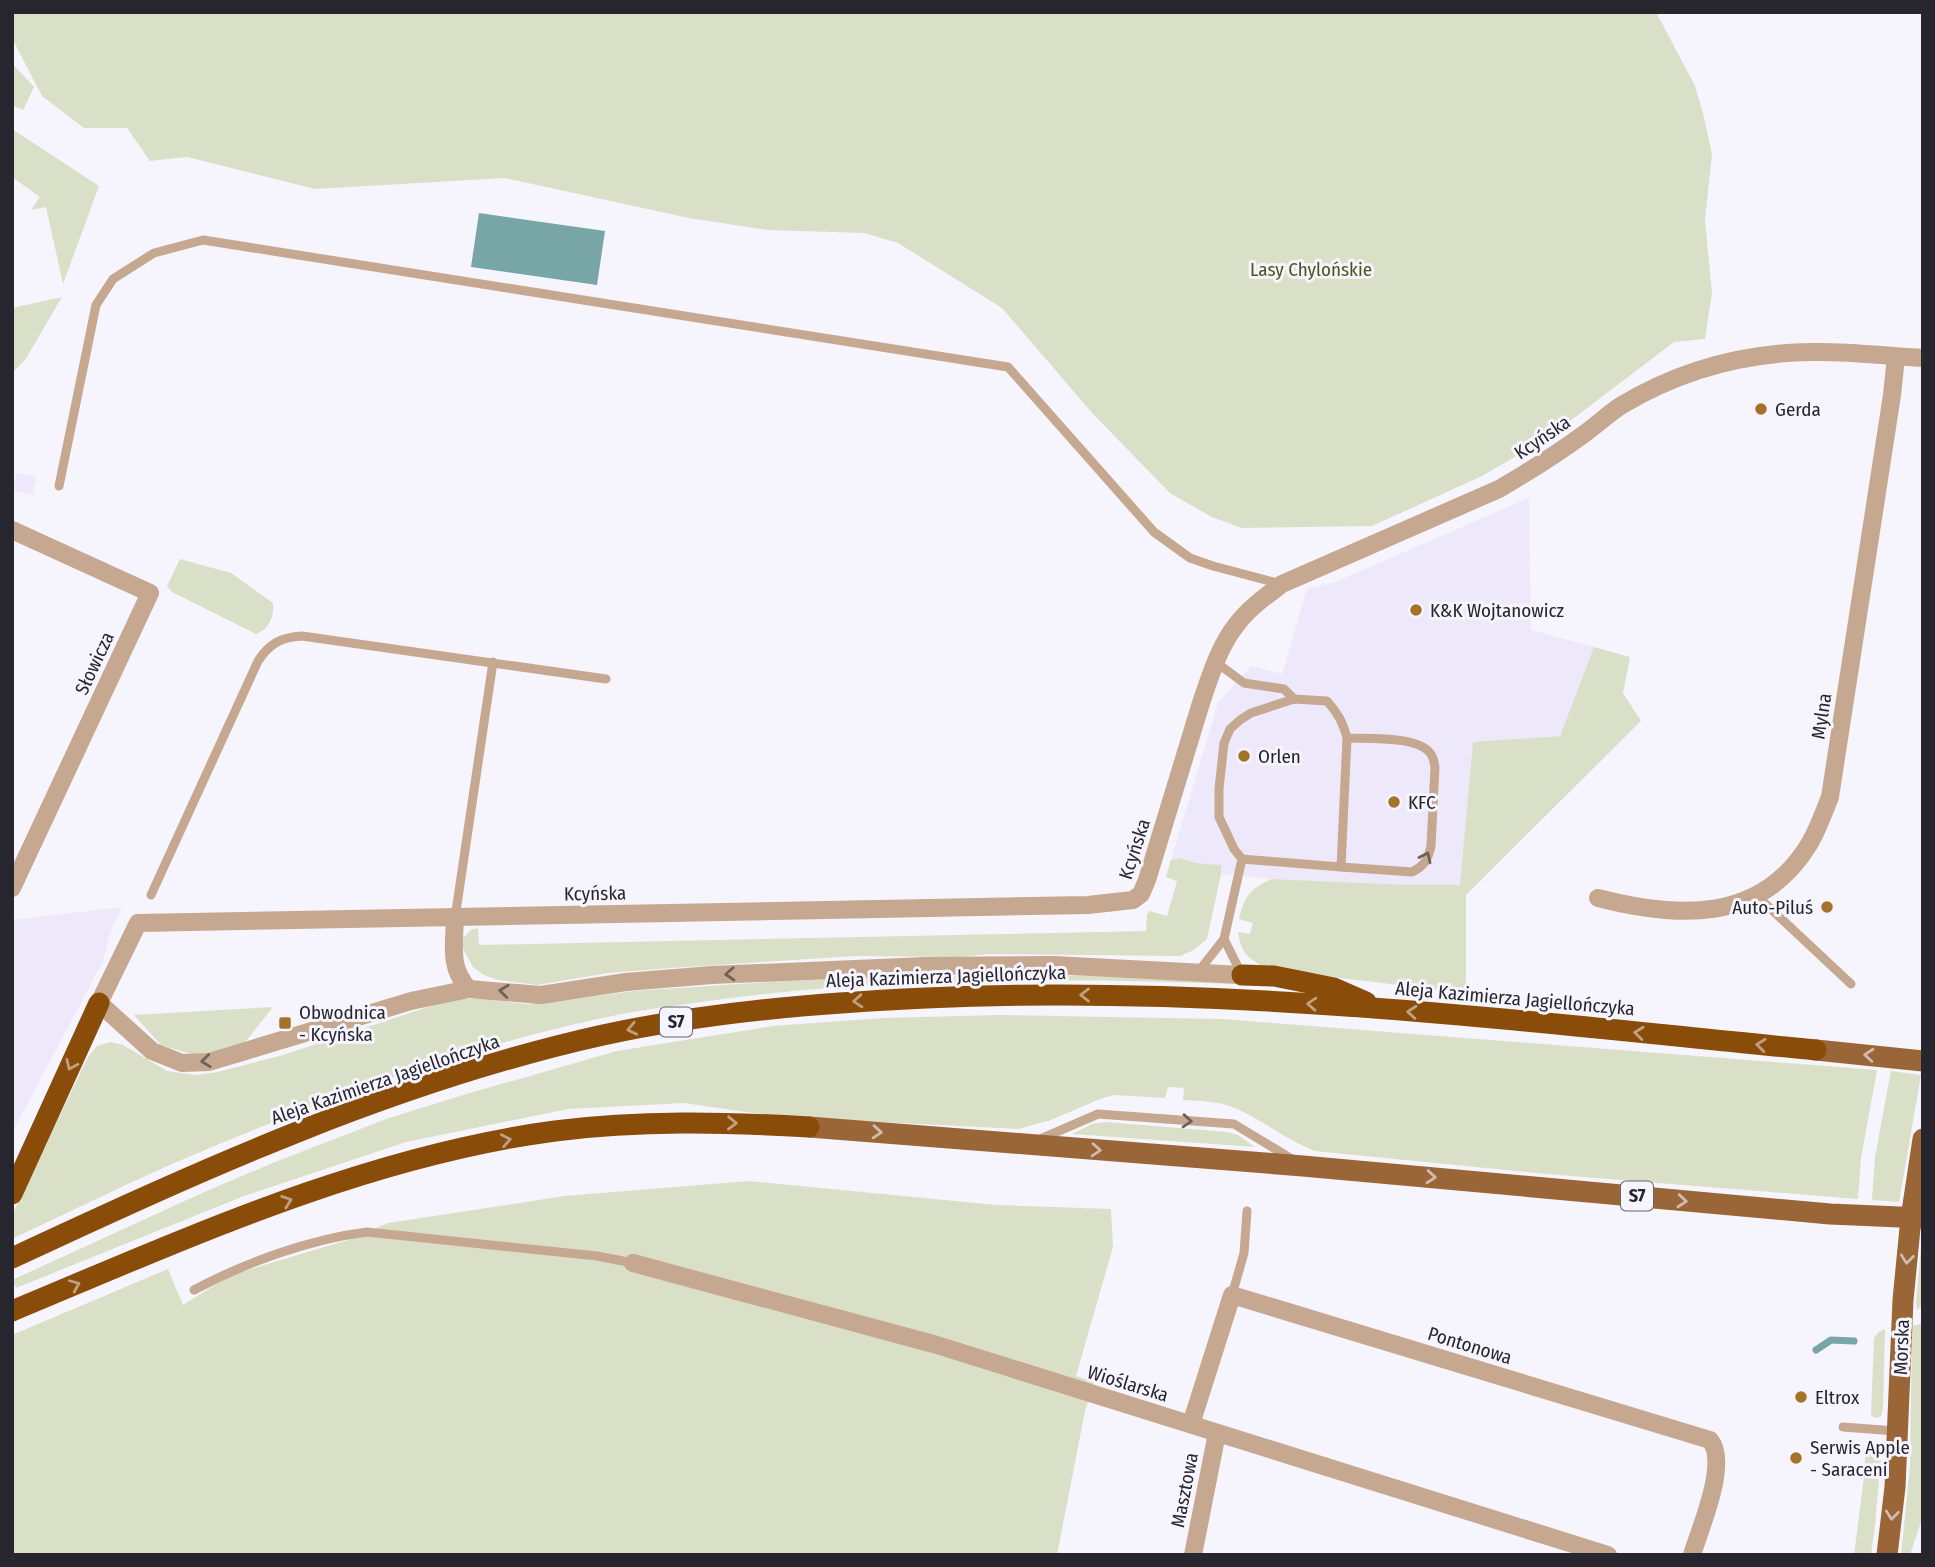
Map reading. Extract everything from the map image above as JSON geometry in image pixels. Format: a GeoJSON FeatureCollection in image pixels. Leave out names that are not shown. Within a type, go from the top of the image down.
{"type":"FeatureCollection","features":[{"type":"Feature","properties":{"kind":"highway"},"geometry":{"type":"LineString","coordinates":[[1242,975],[1274,976],[1334,988],[1380,1009]]}},
{"type":"Feature","properties":{"kind":"highway","name":"Aleja Kazimierza Jagiellończyka"},"geometry":{"type":"LineString","coordinates":[[12,1258],[253,1149],[456,1075],[653,1025],[821,1003],[1033,994],[1192,996],[1380,1009],[1816,1050]]}},
{"type":"Feature","properties":{"kind":"highway"},"geometry":{"type":"LineString","coordinates":[[12,1194],[99,1003]]}},
{"type":"Feature","properties":{"kind":"highway","name":"S7"},"geometry":{"type":"LineString","coordinates":[[12,1311],[149,1254],[304,1195],[388,1168],[464,1148],[555,1131],[640,1123],[720,1122],[809,1127]]}},
{"type":"Feature","properties":{"kind":"main road","name":"Aleja Kazimierza Jagiellończyka"},"geometry":{"type":"LineString","coordinates":[[1816,1050],[1923,1061]]}},
{"type":"Feature","properties":{"kind":"main road","name":"S7"},"geometry":{"type":"LineString","coordinates":[[809,1127],[1303,1166],[1830,1214],[1917,1218]]}},
{"type":"Feature","properties":{"kind":"main road","name":"Morska"},"geometry":{"type":"LineString","coordinates":[[1887,1555],[1895,1487],[1903,1300],[1917,1218],[1923,1139]]}},
{"type":"Feature","properties":{"kind":"street","name":"Kcyńska"},"geometry":{"type":"LineString","coordinates":[[99,1003],[138,923],[1088,905],[1133,900],[1141,894],[1147,880],[1201,703],[1228,635],[1261,600],[1282,584],[1499,489],[1532,470],[1620,406],[1689,373],[1741,359],[1810,352],[1923,358]]}},
{"type":"Feature","properties":{"kind":"street","name":"Mylna"},"geometry":{"type":"LineString","coordinates":[[1598,898],[1635,908],[1697,912],[1730,906],[1774,885],[1791,869],[1818,828],[1830,797],[1896,356]]}},
{"type":"Feature","properties":{"kind":"street","name":"Słowicza"},"geometry":{"type":"LineString","coordinates":[[12,530],[150,593],[12,888]]}},
{"type":"Feature","properties":{"kind":"street"},"geometry":{"type":"LineString","coordinates":[[455,918],[456,972],[470,989]]}},
{"type":"Feature","properties":{"kind":"street"},"geometry":{"type":"LineString","coordinates":[[99,1003],[152,1051],[182,1063],[209,1062],[411,1001],[470,989],[541,995],[626,982],[712,975],[914,966],[1054,965],[1242,975]]}},
{"type":"Feature","properties":{"kind":"street","name":"Wioślarska"},"geometry":{"type":"LineString","coordinates":[[632,1263],[937,1345],[1608,1555]]}},
{"type":"Feature","properties":{"kind":"street"},"geometry":{"type":"LineString","coordinates":[[1191,1424],[1232,1295]]}},
{"type":"Feature","properties":{"kind":"street","name":"Pontonowa"},"geometry":{"type":"LineString","coordinates":[[1232,1295],[1710,1440],[1717,1453],[1717,1474],[1692,1555]]}},
{"type":"Feature","properties":{"kind":"street","name":"Masztowa"},"geometry":{"type":"LineString","coordinates":[[1193,1555],[1217,1433]]}},
{"type":"Feature","properties":{"kind":"lane"},"geometry":{"type":"LineString","coordinates":[[59,486],[96,305],[113,279],[154,253],[203,240],[1009,367],[1154,532],[1190,558],[1259,580],[1282,584]]}},
{"type":"Feature","properties":{"kind":"lane"},"geometry":{"type":"LineString","coordinates":[[151,895],[258,661],[272,644],[286,638],[302,636],[606,679]]}},
{"type":"Feature","properties":{"kind":"lane"},"geometry":{"type":"LineString","coordinates":[[455,918],[494,662]]}},
{"type":"Feature","properties":{"kind":"lane"},"geometry":{"type":"LineString","coordinates":[[1217,663],[1244,683],[1284,689],[1294,699]]}},
{"type":"Feature","properties":{"kind":"lane"},"geometry":{"type":"LineString","coordinates":[[1341,867],[1347,738],[1337,711],[1326,701],[1294,699],[1251,713],[1240,720],[1230,729],[1224,743],[1219,789],[1219,817],[1234,849],[1242,859],[1341,867],[1412,872],[1429,858],[1434,780],[1432,755],[1413,743],[1399,740],[1347,738]]}},
{"type":"Feature","properties":{"kind":"lane"},"geometry":{"type":"LineString","coordinates":[[1198,972],[1224,939],[1242,859]]}},
{"type":"Feature","properties":{"kind":"lane"},"geometry":{"type":"LineString","coordinates":[[1756,895],[1851,984]]}},
{"type":"Feature","properties":{"kind":"lane"},"geometry":{"type":"LineString","coordinates":[[1224,939],[1242,975]]}},
{"type":"Feature","properties":{"kind":"lane"},"geometry":{"type":"LineString","coordinates":[[1027,1145],[1098,1115],[1234,1124],[1303,1166]]}},
{"type":"Feature","properties":{"kind":"lane"},"geometry":{"type":"LineString","coordinates":[[1232,1295],[1244,1253],[1247,1211]]}},
{"type":"Feature","properties":{"kind":"lane"},"geometry":{"type":"LineString","coordinates":[[194,1290],[225,1273],[289,1251],[339,1236],[367,1232],[597,1256],[632,1263]]}},
{"type":"Feature","properties":{"kind":"lane"},"geometry":{"type":"LineString","coordinates":[[1843,1427],[1898,1431]]}},
{"type":"Feature","properties":{"kind":"shaded area"},"geometry":{"type":"Polygon","coordinates":[[[479,213],[605,231],[597,285],[471,267],[479,213]]]}},
{"type":"Feature","properties":{"kind":"shaded area"},"geometry":{"type":"Polygon","coordinates":[[[17,473],[36,477],[33,495],[13,490],[17,473]]]}},
{"type":"Feature","properties":{"kind":"shaded area"},"geometry":{"type":"Polygon","coordinates":[[[1529,498],[1531,630],[1594,647],[1560,736],[1473,742],[1461,885],[1272,879],[1221,874],[1221,865],[1195,863],[1181,858],[1171,860],[1218,703],[1251,666],[1282,674],[1307,589],[1335,582],[1529,498]]]}},
{"type":"Feature","properties":{"kind":"shaded area"},"geometry":{"type":"Polygon","coordinates":[[[122,907],[111,930],[103,961],[12,1133],[12,920],[122,907]]]}},
{"type":"Feature","properties":{"kind":"green space","name":"Lasy Chylońskie"},"geometry":{"type":"Polygon","coordinates":[[[12,12],[1656,12],[1695,86],[1712,154],[1705,220],[1712,293],[1705,339],[1674,342],[1549,437],[1482,476],[1372,526],[1242,528],[1212,517],[1171,494],[1093,414],[1002,308],[898,243],[864,233],[767,230],[689,218],[504,178],[315,189],[187,157],[150,161],[127,128],[84,128],[42,96],[12,38],[12,12]]]}},
{"type":"Feature","properties":{"kind":"green space"},"geometry":{"type":"Polygon","coordinates":[[[12,63],[34,87],[23,110],[12,105],[12,63]]]}},
{"type":"Feature","properties":{"kind":"green space"},"geometry":{"type":"Polygon","coordinates":[[[12,129],[99,186],[63,284],[46,207],[31,210],[40,197],[12,177],[12,129]]]}},
{"type":"Feature","properties":{"kind":"green space"},"geometry":{"type":"Polygon","coordinates":[[[62,297],[25,360],[12,373],[12,308],[62,297]]]}},
{"type":"Feature","properties":{"kind":"green space"},"geometry":{"type":"Polygon","coordinates":[[[180,559],[231,573],[273,603],[270,622],[256,634],[172,592],[167,586],[180,559]]]}},
{"type":"Feature","properties":{"kind":"green space"},"geometry":{"type":"Polygon","coordinates":[[[1594,647],[1630,657],[1623,693],[1641,721],[1466,895],[1466,993],[1266,969],[1246,954],[1238,932],[1250,934],[1253,923],[1239,919],[1241,911],[1246,898],[1258,886],[1272,879],[1460,885],[1473,742],[1560,736],[1594,647]]]}},
{"type":"Feature","properties":{"kind":"green space"},"geometry":{"type":"Polygon","coordinates":[[[1181,858],[1195,863],[1221,865],[1221,874],[1207,939],[1194,950],[1180,956],[856,956],[608,973],[537,985],[498,980],[484,975],[473,967],[462,947],[463,938],[471,930],[478,928],[479,945],[1146,931],[1147,914],[1150,911],[1167,916],[1177,881],[1166,877],[1171,860],[1181,858]]]}},
{"type":"Feature","properties":{"kind":"green space"},"geometry":{"type":"Polygon","coordinates":[[[1142,976],[1268,985],[1055,980],[913,983],[771,993],[611,1016],[489,1047],[382,1081],[172,1164],[12,1239],[12,1215],[88,1057],[97,1046],[110,1042],[123,1045],[167,1071],[195,1075],[218,1072],[283,1055],[437,1004],[465,999],[526,1004],[634,991],[768,982],[867,977],[1142,976]]]}},
{"type":"Feature","properties":{"kind":"green space"},"geometry":{"type":"Polygon","coordinates":[[[273,1007],[242,1046],[198,1056],[161,1045],[134,1015],[273,1007]]]}},
{"type":"Feature","properties":{"kind":"green space"},"geometry":{"type":"Polygon","coordinates":[[[998,1015],[1222,1019],[1877,1070],[1861,1158],[1858,1199],[1546,1174],[1315,1151],[1232,1107],[1214,1102],[1183,1100],[1184,1088],[1168,1087],[1165,1098],[1114,1095],[1051,1120],[1018,1129],[782,1117],[684,1103],[568,1109],[406,1142],[244,1196],[16,1288],[12,1280],[202,1193],[389,1118],[617,1051],[773,1026],[883,1018],[998,1015]]]}},
{"type":"Feature","properties":{"kind":"green space"},"geometry":{"type":"Polygon","coordinates":[[[1891,1071],[1921,1075],[1899,1202],[1872,1200],[1875,1157],[1891,1071]]]}},
{"type":"Feature","properties":{"kind":"green space"},"geometry":{"type":"Polygon","coordinates":[[[1106,1122],[1227,1132],[1238,1135],[1255,1147],[1072,1134],[1092,1124],[1106,1122]]]}},
{"type":"Feature","properties":{"kind":"green space"},"geometry":{"type":"Polygon","coordinates":[[[749,1181],[996,1205],[1111,1209],[1113,1247],[1076,1376],[1094,1382],[1085,1411],[1057,1555],[12,1555],[12,1335],[168,1269],[183,1305],[231,1275],[348,1240],[388,1223],[565,1196],[749,1181]]]}},
{"type":"Feature","properties":{"kind":"green space"},"geometry":{"type":"Polygon","coordinates":[[[1923,1225],[1923,1305],[1917,1310],[1916,1303],[1923,1225]]]}},
{"type":"Feature","properties":{"kind":"green space"},"geometry":{"type":"Polygon","coordinates":[[[1923,1323],[1923,1516],[1910,1555],[1901,1555],[1910,1466],[1912,1326],[1923,1323]]]}},
{"type":"Feature","properties":{"kind":"green space"},"geometry":{"type":"Polygon","coordinates":[[[1885,1329],[1883,1409],[1881,1416],[1876,1418],[1871,1413],[1874,1338],[1885,1329]]]}},
{"type":"Feature","properties":{"kind":"green space"},"geometry":{"type":"Polygon","coordinates":[[[1866,1444],[1882,1445],[1875,1525],[1871,1555],[1854,1555],[1864,1477],[1866,1444]]]}},
{"type":"Feature","properties":{"kind":"waterway"},"geometry":{"type":"LineString","coordinates":[[1816,1350],[1831,1340],[1854,1341]]}},
{"type":"Feature","properties":{"kind":"place","name":"Gerda"},"geometry":{"type":"Point","coordinates":[1761,409]}},
{"type":"Feature","properties":{"kind":"place","name":"K&K Wojtanowicz"},"geometry":{"type":"Point","coordinates":[1416,610]}},
{"type":"Feature","properties":{"kind":"place","name":"Orlen"},"geometry":{"type":"Point","coordinates":[1244,756]}},
{"type":"Feature","properties":{"kind":"place","name":"KFC"},"geometry":{"type":"Point","coordinates":[1394,802]}},
{"type":"Feature","properties":{"kind":"place","name":"Auto-Piluś"},"geometry":{"type":"Point","coordinates":[1827,907]}},
{"type":"Feature","properties":{"kind":"place","name":"Obwodnica - Kcyńska"},"geometry":{"type":"Point","coordinates":[285,1023]}},
{"type":"Feature","properties":{"kind":"place","name":"Eltrox"},"geometry":{"type":"Point","coordinates":[1801,1397]}},
{"type":"Feature","properties":{"kind":"place","name":"Serwis Apple - Saraceni"},"geometry":{"type":"Point","coordinates":[1796,1458]}}]}
